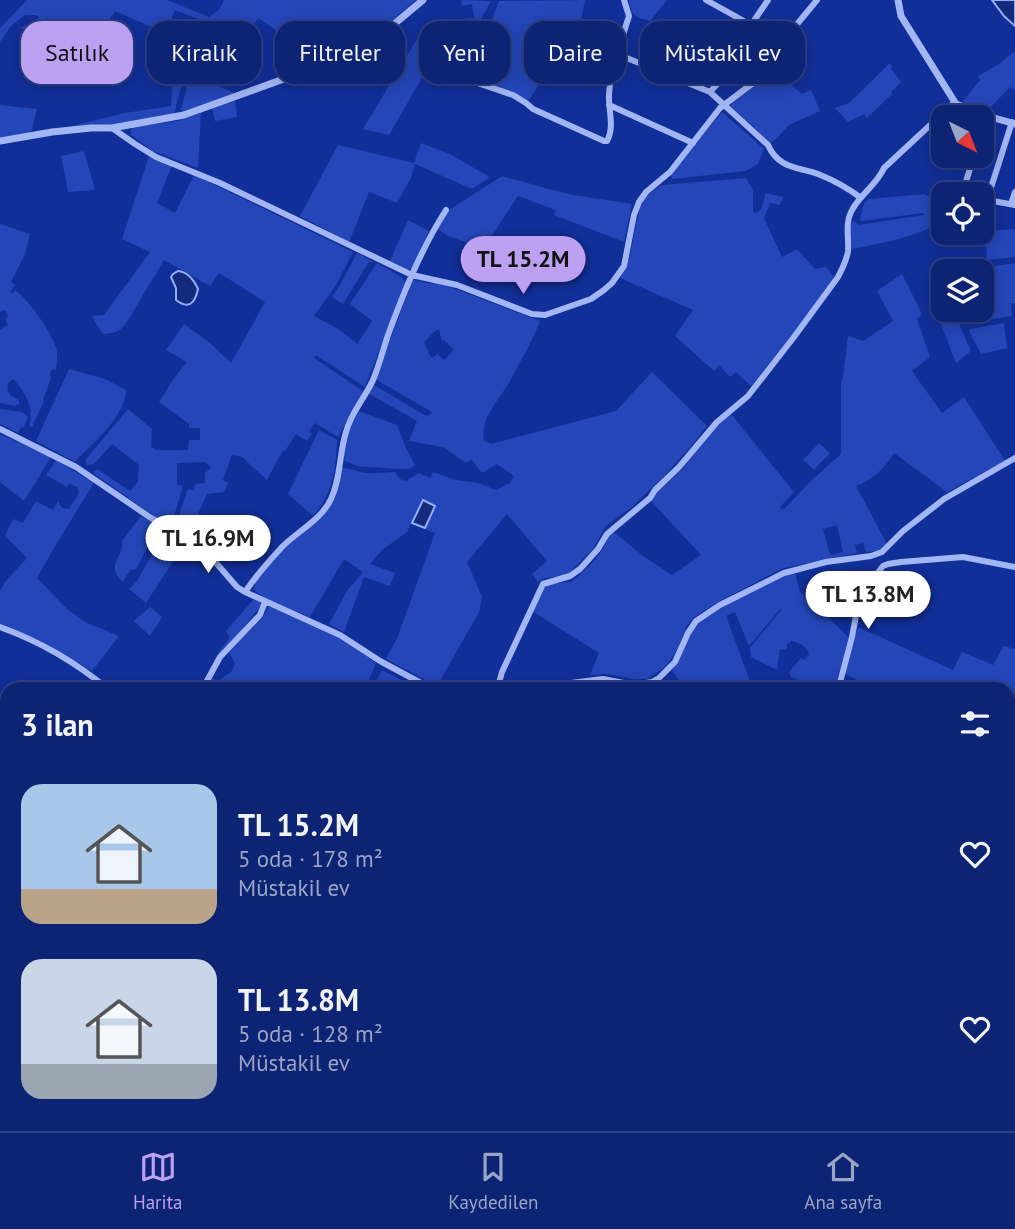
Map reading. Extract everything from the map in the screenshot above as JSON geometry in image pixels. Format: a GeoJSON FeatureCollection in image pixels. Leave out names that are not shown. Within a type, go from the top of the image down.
{"type":"FeatureCollection","features":[{"type":"Feature","properties":{"kind":"street"},"geometry":{"type":"LineString","coordinates":[[0,141],[52,132],[112,128],[184,114],[339,59],[375,40],[423,0]]}},
{"type":"Feature","properties":{"kind":"street"},"geometry":{"type":"LineString","coordinates":[[624,0],[629,16],[626,26]]}},
{"type":"Feature","properties":{"kind":"street"},"geometry":{"type":"LineString","coordinates":[[706,0],[744,21]]}},
{"type":"Feature","properties":{"kind":"street"},"geometry":{"type":"LineString","coordinates":[[754,21],[768,0]]}},
{"type":"Feature","properties":{"kind":"street"},"geometry":{"type":"LineString","coordinates":[[799,21],[817,0]]}},
{"type":"Feature","properties":{"kind":"street"},"geometry":{"type":"LineString","coordinates":[[898,0],[901,16],[959,105]]}},
{"type":"Feature","properties":{"kind":"street"},"geometry":{"type":"LineString","coordinates":[[626,58],[710,92],[786,165],[828,178],[861,198]]}},
{"type":"Feature","properties":{"kind":"street"},"geometry":{"type":"LineString","coordinates":[[480,84],[513,96],[533,109],[607,141],[610,135],[611,84]]}},
{"type":"Feature","properties":{"kind":"street"},"geometry":{"type":"LineString","coordinates":[[710,92],[717,84]]}},
{"type":"Feature","properties":{"kind":"street"},"geometry":{"type":"LineString","coordinates":[[112,128],[156,157],[220,183],[412,275],[457,285],[540,316],[591,299],[604,290],[624,266],[634,215],[646,192],[670,172],[714,115],[752,84]]}},
{"type":"Feature","properties":{"kind":"street"},"geometry":{"type":"LineString","coordinates":[[499,682],[543,584],[570,576],[580,569],[607,534],[650,498],[717,422],[748,396],[838,277],[848,252],[847,228],[850,213],[879,180],[884,168],[955,102]]}},
{"type":"Feature","properties":{"kind":"street"},"geometry":{"type":"LineString","coordinates":[[609,105],[693,142]]}},
{"type":"Feature","properties":{"kind":"street"},"geometry":{"type":"LineString","coordinates":[[992,182],[1013,123],[994,118]]}},
{"type":"Feature","properties":{"kind":"street"},"geometry":{"type":"LineString","coordinates":[[994,202],[1013,205],[1015,192]]}},
{"type":"Feature","properties":{"kind":"street"},"geometry":{"type":"LineString","coordinates":[[245,592],[283,546],[316,519],[332,498],[346,429],[373,381],[412,275],[430,236],[446,210]]}},
{"type":"Feature","properties":{"kind":"street"},"geometry":{"type":"LineString","coordinates":[[0,429],[76,467],[151,518],[188,537],[245,592],[340,635],[419,682]]}},
{"type":"Feature","properties":{"kind":"street"},"geometry":{"type":"LineString","coordinates":[[652,682],[675,662],[696,621],[720,605],[784,573],[882,552],[944,499],[1015,458]]}},
{"type":"Feature","properties":{"kind":"street"},"geometry":{"type":"LineString","coordinates":[[882,552],[888,564]]}},
{"type":"Feature","properties":{"kind":"street"},"geometry":{"type":"LineString","coordinates":[[840,682],[861,595],[877,572],[888,564],[963,557],[1015,567]]}},
{"type":"Feature","properties":{"kind":"street"},"geometry":{"type":"LineString","coordinates":[[206,682],[220,657],[260,615],[265,602]]}},
{"type":"Feature","properties":{"kind":"street"},"geometry":{"type":"LineString","coordinates":[[0,627],[38,643],[98,682]]}},
{"type":"Feature","properties":{"kind":"street"},"geometry":{"type":"LineString","coordinates":[[581,682],[603,679],[618,682]]}},
{"type":"Feature","properties":{"kind":"shaded area"},"geometry":{"type":"Polygon","coordinates":[[[27,0],[167,0],[209,17],[219,10],[224,0],[416,0],[391,21],[275,21],[275,29],[258,18],[256,21],[203,21],[175,10],[170,21],[147,21],[147,25],[115,11],[108,21],[34,21],[39,17],[25,15],[11,26],[0,42],[0,28],[27,0]]]}},
{"type":"Feature","properties":{"kind":"shaded area"},"geometry":{"type":"Polygon","coordinates":[[[461,0],[491,1],[480,21],[452,21],[474,18],[472,4],[462,6],[461,0]]]}},
{"type":"Feature","properties":{"kind":"shaded area"},"geometry":{"type":"Polygon","coordinates":[[[585,0],[581,21],[524,21],[524,84],[540,84],[528,101],[492,84],[510,84],[510,21],[491,21],[499,1],[585,0]]]}},
{"type":"Feature","properties":{"kind":"shaded area"},"geometry":{"type":"Polygon","coordinates":[[[628,0],[667,0],[650,21],[635,15],[628,0]]]}},
{"type":"Feature","properties":{"kind":"shaded area"},"geometry":{"type":"Polygon","coordinates":[[[992,0],[1015,0],[1015,26],[1004,16],[992,0]]]}},
{"type":"Feature","properties":{"kind":"shaded area"},"geometry":{"type":"Polygon","coordinates":[[[419,36],[419,83],[389,135],[363,129],[390,84],[405,84],[405,59],[419,36]]]}},
{"type":"Feature","properties":{"kind":"shaded area"},"geometry":{"type":"Polygon","coordinates":[[[1015,51],[1015,91],[1010,87],[993,105],[969,105],[962,102],[980,80],[978,76],[1015,51]]]}},
{"type":"Feature","properties":{"kind":"shaded area"},"geometry":{"type":"Polygon","coordinates":[[[890,63],[891,69],[901,82],[867,118],[864,114],[848,122],[835,108],[849,103],[890,63]]]}},
{"type":"Feature","properties":{"kind":"shaded area"},"geometry":{"type":"Polygon","coordinates":[[[172,84],[182,84],[174,114],[111,126],[63,128],[125,113],[171,106],[172,84]]]}},
{"type":"Feature","properties":{"kind":"shaded area"},"geometry":{"type":"Polygon","coordinates":[[[188,84],[213,84],[236,94],[183,112],[181,110],[188,84]]]}},
{"type":"Feature","properties":{"kind":"shaded area"},"geometry":{"type":"Polygon","coordinates":[[[754,84],[790,84],[802,94],[811,90],[820,111],[789,125],[770,143],[730,106],[754,84]]]}},
{"type":"Feature","properties":{"kind":"shaded area"},"geometry":{"type":"Polygon","coordinates":[[[235,100],[237,117],[215,121],[212,108],[235,100]]]}},
{"type":"Feature","properties":{"kind":"shaded area"},"geometry":{"type":"Polygon","coordinates":[[[0,105],[37,109],[31,133],[0,138],[0,105]]]}},
{"type":"Feature","properties":{"kind":"shaded area"},"geometry":{"type":"Polygon","coordinates":[[[722,112],[764,149],[758,164],[746,171],[672,179],[671,174],[722,112]]]}},
{"type":"Feature","properties":{"kind":"shaded area"},"geometry":{"type":"Polygon","coordinates":[[[201,113],[198,168],[153,151],[130,134],[134,127],[177,121],[201,113]]]}},
{"type":"Feature","properties":{"kind":"shaded area"},"geometry":{"type":"Polygon","coordinates":[[[421,143],[450,154],[489,178],[472,189],[415,164],[411,178],[397,203],[369,192],[349,242],[300,216],[338,145],[414,163],[421,143]]]}},
{"type":"Feature","properties":{"kind":"shaded area"},"geometry":{"type":"Polygon","coordinates":[[[84,151],[95,190],[68,192],[61,156],[84,151]]]}},
{"type":"Feature","properties":{"kind":"shaded area"},"geometry":{"type":"Polygon","coordinates":[[[149,156],[172,165],[157,203],[175,213],[194,175],[353,252],[336,285],[314,316],[340,330],[357,344],[372,321],[350,304],[377,263],[406,282],[365,387],[316,355],[314,358],[363,391],[338,437],[315,423],[309,431],[312,434],[307,441],[296,434],[285,451],[283,450],[267,480],[242,457],[232,455],[223,480],[228,483],[224,492],[207,494],[194,523],[178,518],[188,489],[194,491],[195,484],[205,483],[205,473],[211,468],[206,462],[177,463],[177,485],[183,486],[172,523],[157,518],[93,473],[97,469],[130,491],[138,482],[139,465],[112,444],[94,464],[86,465],[86,459],[128,409],[152,429],[151,447],[157,450],[188,450],[189,440],[200,440],[200,428],[189,428],[189,424],[159,402],[187,362],[166,350],[184,324],[231,363],[265,302],[219,273],[210,286],[164,260],[125,325],[111,333],[104,334],[100,330],[92,316],[104,315],[150,252],[122,239],[149,156]]]}},
{"type":"Feature","properties":{"kind":"shaded area"},"geometry":{"type":"Polygon","coordinates":[[[502,176],[568,194],[632,204],[624,242],[554,215],[556,210],[518,196],[491,237],[480,247],[448,236],[437,228],[449,210],[502,176]]]}},
{"type":"Feature","properties":{"kind":"shaded area"},"geometry":{"type":"Polygon","coordinates":[[[746,178],[753,190],[753,212],[757,213],[761,209],[766,193],[783,197],[780,205],[770,203],[764,218],[782,257],[797,249],[815,269],[826,267],[834,277],[751,386],[736,372],[730,377],[719,365],[714,371],[675,336],[693,310],[620,278],[629,259],[641,203],[647,195],[662,185],[746,178]]]}},
{"type":"Feature","properties":{"kind":"shaded area"},"geometry":{"type":"Polygon","coordinates":[[[925,194],[930,197],[931,227],[910,236],[852,249],[849,229],[854,221],[859,225],[924,215],[862,221],[864,203],[869,199],[925,194]]]}},
{"type":"Feature","properties":{"kind":"shaded area"},"geometry":{"type":"Polygon","coordinates":[[[408,220],[429,231],[412,269],[390,261],[408,220]]]}},
{"type":"Feature","properties":{"kind":"shaded area"},"geometry":{"type":"Polygon","coordinates":[[[0,224],[30,234],[25,254],[11,282],[15,285],[10,292],[12,294],[15,290],[33,308],[57,350],[56,370],[51,370],[44,401],[32,427],[29,426],[31,413],[28,401],[13,379],[8,383],[8,392],[19,400],[19,404],[14,406],[0,403],[0,330],[8,325],[5,319],[8,317],[5,310],[0,312],[0,224]]]}},
{"type":"Feature","properties":{"kind":"shaded area"},"geometry":{"type":"Polygon","coordinates":[[[1015,229],[1015,257],[987,259],[986,245],[994,245],[994,230],[1015,229]]]}},
{"type":"Feature","properties":{"kind":"shaded area"},"geometry":{"type":"Polygon","coordinates":[[[357,253],[374,262],[369,262],[343,304],[332,297],[357,253]]]}},
{"type":"Feature","properties":{"kind":"shaded area"},"geometry":{"type":"Polygon","coordinates":[[[1015,263],[1015,303],[1011,303],[1012,316],[994,319],[995,266],[1015,263]]]}},
{"type":"Feature","properties":{"kind":"shaded area"},"geometry":{"type":"Polygon","coordinates":[[[178,271],[190,277],[198,289],[191,304],[176,300],[176,288],[171,277],[178,271]]]}},
{"type":"Feature","properties":{"kind":"shaded area"},"geometry":{"type":"Polygon","coordinates":[[[902,274],[922,314],[917,319],[930,357],[912,371],[942,413],[964,397],[1005,461],[947,492],[894,453],[878,473],[856,486],[887,544],[877,551],[866,552],[863,543],[855,545],[857,553],[783,568],[720,601],[693,618],[671,659],[664,668],[647,679],[606,674],[590,675],[599,653],[532,611],[542,591],[549,585],[571,582],[576,578],[597,557],[613,531],[643,556],[672,575],[701,555],[651,501],[654,495],[683,469],[701,443],[731,414],[794,492],[781,506],[783,510],[841,454],[841,381],[848,336],[863,341],[893,321],[877,291],[902,274]],[[837,525],[823,529],[830,555],[843,552],[837,525]]]}},
{"type":"Feature","properties":{"kind":"shaded area"},"geometry":{"type":"Polygon","coordinates":[[[413,280],[442,284],[540,321],[510,381],[488,417],[484,441],[491,444],[616,411],[652,372],[707,426],[665,475],[632,507],[606,526],[593,549],[566,576],[545,578],[538,582],[532,574],[547,561],[507,514],[467,562],[482,597],[479,612],[439,682],[429,682],[386,659],[398,636],[435,533],[411,524],[407,532],[382,550],[370,564],[395,573],[390,586],[364,577],[344,632],[329,624],[347,591],[363,572],[344,559],[310,617],[272,602],[254,589],[260,576],[284,548],[332,500],[343,468],[366,473],[395,472],[400,479],[406,481],[419,473],[430,478],[433,472],[496,490],[510,483],[514,476],[497,464],[482,473],[471,459],[466,463],[443,447],[409,441],[417,421],[368,393],[374,385],[421,413],[428,416],[432,412],[375,379],[413,280]],[[436,330],[424,342],[433,358],[437,354],[444,360],[454,350],[442,341],[439,330],[436,330]]]}},
{"type":"Feature","properties":{"kind":"shaded area"},"geometry":{"type":"Polygon","coordinates":[[[940,322],[958,322],[971,351],[956,363],[940,322]]]}},
{"type":"Feature","properties":{"kind":"shaded area"},"geometry":{"type":"Polygon","coordinates":[[[1004,323],[1007,348],[981,354],[970,329],[1004,323]]]}},
{"type":"Feature","properties":{"kind":"shaded area"},"geometry":{"type":"Polygon","coordinates":[[[69,369],[105,379],[126,390],[114,420],[75,462],[36,441],[69,369]]]}},
{"type":"Feature","properties":{"kind":"shaded area"},"geometry":{"type":"Polygon","coordinates":[[[0,409],[22,412],[28,417],[18,433],[0,424],[0,409]]]}},
{"type":"Feature","properties":{"kind":"shaded area"},"geometry":{"type":"Polygon","coordinates":[[[359,411],[397,425],[415,465],[410,469],[397,469],[357,466],[345,461],[345,442],[359,411]]]}},
{"type":"Feature","properties":{"kind":"shaded area"},"geometry":{"type":"Polygon","coordinates":[[[319,430],[337,440],[337,450],[329,490],[313,516],[288,494],[319,430]]]}},
{"type":"Feature","properties":{"kind":"shaded area"},"geometry":{"type":"Polygon","coordinates":[[[0,434],[51,457],[24,501],[0,482],[0,434]]]}},
{"type":"Feature","properties":{"kind":"shaded area"},"geometry":{"type":"Polygon","coordinates":[[[819,443],[830,453],[814,470],[803,460],[819,443]]]}},
{"type":"Feature","properties":{"kind":"shaded area"},"geometry":{"type":"Polygon","coordinates":[[[56,460],[94,483],[37,578],[67,609],[85,622],[119,636],[92,671],[40,640],[0,624],[0,591],[27,558],[5,536],[13,519],[23,523],[36,501],[53,510],[58,501],[62,508],[69,509],[79,493],[77,487],[69,484],[67,487],[46,475],[56,460]]]}},
{"type":"Feature","properties":{"kind":"shaded area"},"geometry":{"type":"Polygon","coordinates":[[[423,500],[435,506],[425,528],[412,523],[423,500]]]}},
{"type":"Feature","properties":{"kind":"shaded area"},"geometry":{"type":"Polygon","coordinates":[[[141,516],[159,526],[136,569],[130,570],[123,582],[115,571],[115,566],[122,541],[141,516]]]}},
{"type":"Feature","properties":{"kind":"shaded area"},"geometry":{"type":"Polygon","coordinates":[[[166,529],[187,540],[146,603],[129,589],[137,581],[166,529]]]}},
{"type":"Feature","properties":{"kind":"shaded area"},"geometry":{"type":"Polygon","coordinates":[[[795,573],[800,592],[849,638],[836,682],[804,682],[791,677],[789,672],[801,658],[804,660],[809,654],[804,647],[792,641],[787,644],[787,650],[780,649],[777,670],[751,657],[750,648],[781,608],[749,646],[735,612],[726,616],[750,682],[681,682],[672,670],[697,623],[749,592],[795,573]]]}},
{"type":"Feature","properties":{"kind":"shaded area"},"geometry":{"type":"Polygon","coordinates":[[[254,599],[262,603],[261,606],[219,654],[230,638],[226,631],[254,599]]]}},
{"type":"Feature","properties":{"kind":"shaded area"},"geometry":{"type":"Polygon","coordinates":[[[269,606],[338,636],[376,663],[368,682],[210,682],[212,678],[218,681],[231,672],[235,664],[229,652],[263,617],[269,606]]]}},
{"type":"Feature","properties":{"kind":"shaded area"},"geometry":{"type":"Polygon","coordinates":[[[150,607],[162,617],[150,636],[134,621],[150,607]]]}},
{"type":"Feature","properties":{"kind":"shaded area"},"geometry":{"type":"Polygon","coordinates":[[[858,627],[953,670],[962,652],[993,665],[1004,646],[1015,649],[1015,682],[860,682],[844,673],[858,627]]]}},
{"type":"Feature","properties":{"kind":"shaded area"},"geometry":{"type":"Polygon","coordinates":[[[382,670],[405,682],[376,682],[382,670]]]}}]}
